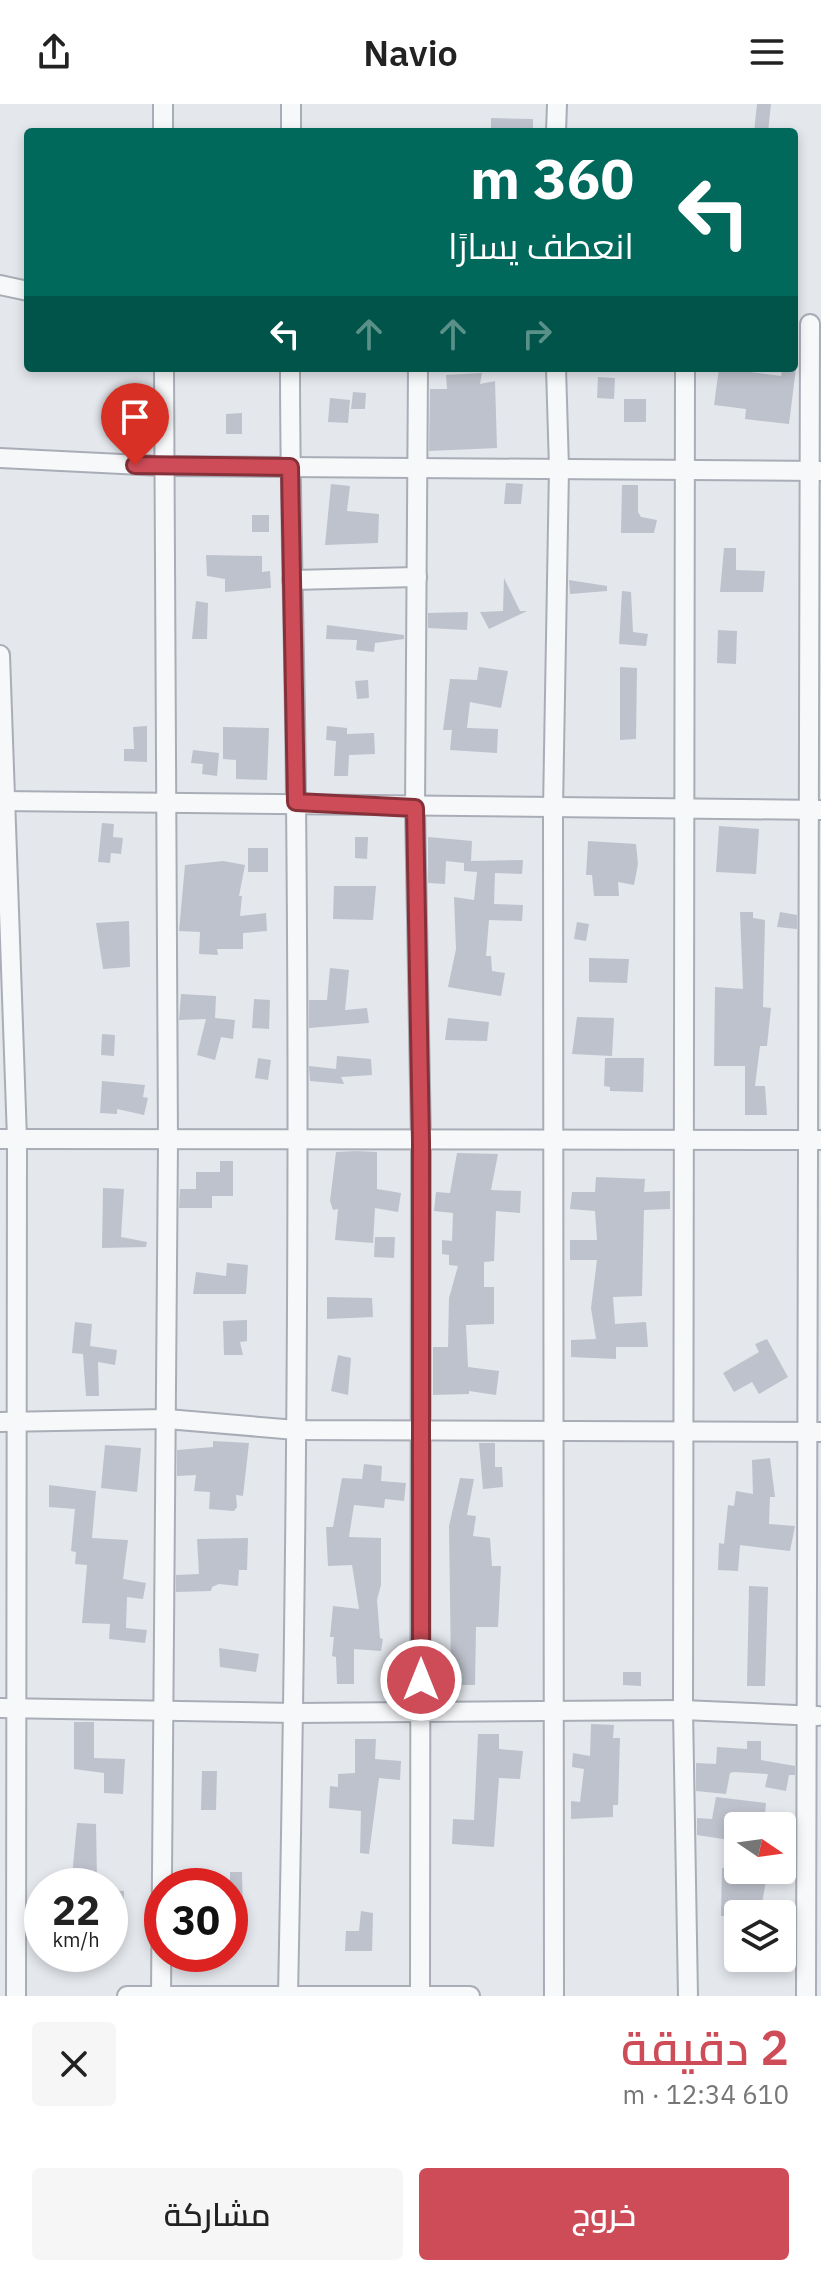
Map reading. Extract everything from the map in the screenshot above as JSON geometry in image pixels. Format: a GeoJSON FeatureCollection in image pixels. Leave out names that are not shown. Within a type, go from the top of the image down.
{"type":"FeatureCollection","features":[{"type":"Feature","properties":{"kind":"street"},"geometry":{"type":"LineString","coordinates":[[163,104],[163,128]]}},
{"type":"Feature","properties":{"kind":"street"},"geometry":{"type":"LineString","coordinates":[[291,104],[291,128]]}},
{"type":"Feature","properties":{"kind":"street"},"geometry":{"type":"LineString","coordinates":[[556,128],[557,104]]}},
{"type":"Feature","properties":{"kind":"street"},"geometry":{"type":"LineString","coordinates":[[0,285],[24,290]]}},
{"type":"Feature","properties":{"kind":"street"},"geometry":{"type":"LineString","coordinates":[[806,1996],[815,1716],[815,471],[808,324]]}},
{"type":"Feature","properties":{"kind":"street"},"geometry":{"type":"LineString","coordinates":[[161,1996],[168,1142],[162,466],[164,372]]}},
{"type":"Feature","properties":{"kind":"street"},"geometry":{"type":"LineString","coordinates":[[288,1995],[295,1713],[296,1430],[296,802],[290,372]]}},
{"type":"Feature","properties":{"kind":"street"},"geometry":{"type":"LineString","coordinates":[[418,372],[415,808],[421,1142],[420,1996]]}},
{"type":"Feature","properties":{"kind":"street"},"geometry":{"type":"LineString","coordinates":[[554,1996],[556,1138],[553,809],[559,468],[556,372]]}},
{"type":"Feature","properties":{"kind":"street"},"geometry":{"type":"LineString","coordinates":[[685,372],[683,1710],[688,1996]]}},
{"type":"Feature","properties":{"kind":"street"},"geometry":{"type":"LineString","coordinates":[[0,458],[162,466],[815,471]]}},
{"type":"Feature","properties":{"kind":"street"},"geometry":{"type":"LineString","coordinates":[[292,580],[417,577]]}},
{"type":"Feature","properties":{"kind":"street"},"geometry":{"type":"LineString","coordinates":[[0,655],[8,1139],[7,1708],[16,1996]]}},
{"type":"Feature","properties":{"kind":"street"},"geometry":{"type":"LineString","coordinates":[[2,801],[296,802],[415,808],[814,810]]}},
{"type":"Feature","properties":{"kind":"street"},"geometry":{"type":"LineString","coordinates":[[8,1139],[168,1142],[421,1142],[556,1138],[813,1140]]}},
{"type":"Feature","properties":{"kind":"street"},"geometry":{"type":"LineString","coordinates":[[8,1422],[167,1419],[296,1430],[555,1434],[814,1432]]}},
{"type":"Feature","properties":{"kind":"street"},"geometry":{"type":"LineString","coordinates":[[7,1708],[295,1713],[683,1710],[815,1716]]}},
{"type":"Feature","properties":{"kind":"street"},"geometry":{"type":"LineString","coordinates":[[127,1996],[470,1996]]}},
{"type":"Feature","properties":{"kind":"building"},"geometry":{"type":"Polygon","coordinates":[[[757,104],[771,104],[768,128],[754,128],[757,104]]]}},
{"type":"Feature","properties":{"kind":"building"},"geometry":{"type":"Polygon","coordinates":[[[491,118],[533,119],[533,128],[491,128],[491,118]]]}},
{"type":"Feature","properties":{"kind":"building"},"geometry":{"type":"Polygon","coordinates":[[[718,372],[781,376],[782,372],[796,372],[789,424],[745,419],[746,409],[714,405],[718,372]]]}},
{"type":"Feature","properties":{"kind":"building"},"geometry":{"type":"Polygon","coordinates":[[[482,373],[480,384],[495,381],[497,448],[429,451],[430,389],[447,389],[446,375],[482,373]]]}},
{"type":"Feature","properties":{"kind":"building"},"geometry":{"type":"Polygon","coordinates":[[[598,377],[615,378],[614,399],[597,398],[598,377]]]}},
{"type":"Feature","properties":{"kind":"building"},"geometry":{"type":"Polygon","coordinates":[[[353,392],[366,393],[365,409],[351,409],[353,392]]]}},
{"type":"Feature","properties":{"kind":"building"},"geometry":{"type":"Polygon","coordinates":[[[330,398],[350,400],[348,423],[328,422],[330,398]]]}},
{"type":"Feature","properties":{"kind":"building"},"geometry":{"type":"Polygon","coordinates":[[[624,399],[646,399],[646,422],[624,422],[624,399]]]}},
{"type":"Feature","properties":{"kind":"building"},"geometry":{"type":"Polygon","coordinates":[[[242,413],[242,434],[226,434],[226,414],[242,413]]]}},
{"type":"Feature","properties":{"kind":"building"},"geometry":{"type":"Polygon","coordinates":[[[506,483],[523,484],[521,504],[504,504],[506,483]]]}},
{"type":"Feature","properties":{"kind":"building"},"geometry":{"type":"Polygon","coordinates":[[[331,484],[350,486],[347,511],[379,514],[378,543],[325,545],[331,484]]]}},
{"type":"Feature","properties":{"kind":"building"},"geometry":{"type":"Polygon","coordinates":[[[622,485],[638,485],[638,512],[641,517],[657,520],[654,533],[621,533],[622,485]]]}},
{"type":"Feature","properties":{"kind":"building"},"geometry":{"type":"Polygon","coordinates":[[[252,515],[269,515],[269,532],[252,532],[252,515]]]}},
{"type":"Feature","properties":{"kind":"building"},"geometry":{"type":"Polygon","coordinates":[[[724,548],[736,548],[736,570],[765,571],[763,592],[720,592],[724,548]]]}},
{"type":"Feature","properties":{"kind":"building"},"geometry":{"type":"Polygon","coordinates":[[[206,555],[262,556],[262,572],[270,571],[271,588],[225,592],[225,579],[207,576],[206,555]]]}},
{"type":"Feature","properties":{"kind":"building"},"geometry":{"type":"Polygon","coordinates":[[[504,578],[520,611],[527,611],[489,629],[480,612],[503,611],[504,578]]]}},
{"type":"Feature","properties":{"kind":"building"},"geometry":{"type":"Polygon","coordinates":[[[569,580],[607,586],[607,591],[570,594],[569,580]]]}},
{"type":"Feature","properties":{"kind":"building"},"geometry":{"type":"Polygon","coordinates":[[[622,591],[631,592],[633,632],[648,634],[646,646],[619,644],[622,591]]]}},
{"type":"Feature","properties":{"kind":"building"},"geometry":{"type":"Polygon","coordinates":[[[196,601],[208,603],[207,639],[192,639],[196,601]]]}},
{"type":"Feature","properties":{"kind":"building"},"geometry":{"type":"Polygon","coordinates":[[[468,612],[467,630],[428,628],[428,613],[468,612]]]}},
{"type":"Feature","properties":{"kind":"building"},"geometry":{"type":"Polygon","coordinates":[[[327,625],[404,635],[404,639],[375,643],[374,652],[356,650],[357,640],[326,639],[327,625]]]}},
{"type":"Feature","properties":{"kind":"building"},"geometry":{"type":"Polygon","coordinates":[[[718,630],[737,631],[736,664],[717,663],[718,630]]]}},
{"type":"Feature","properties":{"kind":"building"},"geometry":{"type":"Polygon","coordinates":[[[479,667],[508,671],[501,708],[470,702],[467,728],[498,729],[497,753],[450,750],[452,730],[443,730],[450,679],[477,680],[479,667]]]}},
{"type":"Feature","properties":{"kind":"building"},"geometry":{"type":"Polygon","coordinates":[[[620,667],[637,668],[636,739],[620,740],[620,667]]]}},
{"type":"Feature","properties":{"kind":"building"},"geometry":{"type":"Polygon","coordinates":[[[368,680],[369,698],[357,699],[355,681],[368,680]]]}},
{"type":"Feature","properties":{"kind":"building"},"geometry":{"type":"Polygon","coordinates":[[[147,726],[147,762],[124,761],[124,749],[134,749],[133,727],[147,726]]]}},
{"type":"Feature","properties":{"kind":"building"},"geometry":{"type":"Polygon","coordinates":[[[327,726],[347,728],[347,734],[374,733],[375,754],[349,755],[348,776],[334,776],[336,741],[326,740],[327,726]]]}},
{"type":"Feature","properties":{"kind":"building"},"geometry":{"type":"Polygon","coordinates":[[[223,727],[269,728],[267,780],[236,779],[236,760],[223,759],[223,727]]]}},
{"type":"Feature","properties":{"kind":"building"},"geometry":{"type":"Polygon","coordinates":[[[193,750],[219,753],[217,776],[202,774],[203,764],[191,763],[193,750]]]}},
{"type":"Feature","properties":{"kind":"building"},"geometry":{"type":"Polygon","coordinates":[[[102,823],[114,824],[113,837],[123,838],[121,854],[111,853],[110,863],[98,862],[102,823]]]}},
{"type":"Feature","properties":{"kind":"building"},"geometry":{"type":"Polygon","coordinates":[[[719,826],[759,829],[756,874],[716,872],[719,826]]]}},
{"type":"Feature","properties":{"kind":"building"},"geometry":{"type":"Polygon","coordinates":[[[355,837],[368,837],[367,859],[355,858],[355,837]]]}},
{"type":"Feature","properties":{"kind":"building"},"geometry":{"type":"Polygon","coordinates":[[[428,837],[472,841],[471,861],[523,860],[522,874],[495,873],[494,904],[523,905],[522,921],[489,920],[486,956],[491,956],[492,971],[505,973],[501,996],[448,987],[456,949],[454,897],[474,900],[477,872],[464,871],[464,863],[446,861],[445,884],[428,883],[428,837]]]}},
{"type":"Feature","properties":{"kind":"building"},"geometry":{"type":"Polygon","coordinates":[[[588,841],[636,844],[638,864],[634,885],[618,882],[619,896],[594,896],[592,875],[586,875],[588,841]]]}},
{"type":"Feature","properties":{"kind":"building"},"geometry":{"type":"Polygon","coordinates":[[[248,848],[268,848],[268,872],[248,872],[248,848]]]}},
{"type":"Feature","properties":{"kind":"building"},"geometry":{"type":"Polygon","coordinates":[[[223,861],[245,865],[239,896],[242,896],[240,916],[266,913],[267,931],[243,933],[243,949],[217,949],[218,955],[199,954],[200,932],[179,931],[185,865],[223,861]]]}},
{"type":"Feature","properties":{"kind":"building"},"geometry":{"type":"Polygon","coordinates":[[[334,886],[376,886],[373,920],[333,919],[334,886]]]}},
{"type":"Feature","properties":{"kind":"building"},"geometry":{"type":"Polygon","coordinates":[[[740,912],[753,912],[753,918],[765,920],[763,1007],[771,1008],[767,1046],[760,1046],[755,1086],[765,1086],[767,1115],[745,1115],[745,1066],[714,1066],[715,987],[743,989],[740,912]]]}},
{"type":"Feature","properties":{"kind":"building"},"geometry":{"type":"Polygon","coordinates":[[[780,912],[797,915],[797,929],[777,927],[780,912]]]}},
{"type":"Feature","properties":{"kind":"building"},"geometry":{"type":"Polygon","coordinates":[[[129,921],[130,967],[103,969],[96,923],[129,921]]]}},
{"type":"Feature","properties":{"kind":"building"},"geometry":{"type":"Polygon","coordinates":[[[577,922],[589,924],[586,941],[574,939],[577,922]]]}},
{"type":"Feature","properties":{"kind":"building"},"geometry":{"type":"Polygon","coordinates":[[[589,958],[629,959],[627,983],[589,982],[589,958]]]}},
{"type":"Feature","properties":{"kind":"building"},"geometry":{"type":"Polygon","coordinates":[[[330,968],[349,970],[345,1010],[367,1008],[369,1023],[309,1028],[309,1000],[327,1000],[330,968]]]}},
{"type":"Feature","properties":{"kind":"building"},"geometry":{"type":"Polygon","coordinates":[[[181,994],[216,996],[215,1018],[235,1020],[233,1039],[221,1037],[215,1060],[197,1055],[206,1019],[179,1020],[181,994]]]}},
{"type":"Feature","properties":{"kind":"building"},"geometry":{"type":"Polygon","coordinates":[[[254,999],[270,1000],[269,1029],[252,1028],[254,999]]]}},
{"type":"Feature","properties":{"kind":"building"},"geometry":{"type":"Polygon","coordinates":[[[577,1017],[614,1018],[612,1056],[572,1054],[577,1017]]]}},
{"type":"Feature","properties":{"kind":"building"},"geometry":{"type":"Polygon","coordinates":[[[448,1018],[489,1022],[487,1041],[445,1040],[448,1018]]]}},
{"type":"Feature","properties":{"kind":"building"},"geometry":{"type":"Polygon","coordinates":[[[102,1034],[115,1035],[114,1056],[101,1055],[102,1034]]]}},
{"type":"Feature","properties":{"kind":"building"},"geometry":{"type":"Polygon","coordinates":[[[337,1056],[371,1059],[372,1075],[341,1077],[344,1084],[310,1081],[309,1066],[336,1069],[337,1056]]]}},
{"type":"Feature","properties":{"kind":"building"},"geometry":{"type":"Polygon","coordinates":[[[258,1058],[271,1060],[268,1080],[255,1078],[258,1058]]]}},
{"type":"Feature","properties":{"kind":"building"},"geometry":{"type":"Polygon","coordinates":[[[605,1058],[644,1058],[643,1092],[610,1091],[610,1087],[604,1086],[605,1058]]]}},
{"type":"Feature","properties":{"kind":"building"},"geometry":{"type":"Polygon","coordinates":[[[102,1081],[145,1085],[143,1097],[148,1098],[144,1115],[117,1109],[117,1114],[100,1113],[102,1081]]]}},
{"type":"Feature","properties":{"kind":"building"},"geometry":{"type":"Polygon","coordinates":[[[336,1152],[377,1152],[377,1189],[401,1193],[398,1212],[375,1208],[373,1243],[335,1240],[338,1209],[333,1210],[330,1201],[336,1152]]]}},
{"type":"Feature","properties":{"kind":"building"},"geometry":{"type":"Polygon","coordinates":[[[457,1153],[498,1154],[491,1190],[521,1191],[520,1213],[496,1211],[494,1261],[484,1262],[484,1287],[494,1287],[494,1324],[466,1325],[468,1367],[499,1371],[496,1395],[469,1391],[469,1394],[433,1395],[433,1347],[448,1347],[449,1298],[458,1266],[449,1265],[449,1255],[442,1254],[442,1240],[452,1241],[453,1213],[434,1211],[436,1192],[450,1193],[457,1153]]]}},
{"type":"Feature","properties":{"kind":"building"},"geometry":{"type":"Polygon","coordinates":[[[220,1161],[233,1161],[233,1196],[212,1196],[212,1208],[179,1208],[180,1189],[196,1189],[196,1172],[220,1172],[220,1161]]]}},
{"type":"Feature","properties":{"kind":"building"},"geometry":{"type":"Polygon","coordinates":[[[596,1177],[645,1179],[644,1192],[670,1191],[670,1209],[644,1210],[642,1296],[613,1297],[615,1324],[646,1322],[648,1347],[616,1347],[616,1359],[571,1357],[571,1340],[596,1339],[591,1308],[597,1260],[570,1260],[570,1240],[597,1240],[595,1211],[570,1209],[572,1192],[595,1192],[596,1177]]]}},
{"type":"Feature","properties":{"kind":"building"},"geometry":{"type":"Polygon","coordinates":[[[103,1188],[124,1189],[121,1237],[147,1242],[146,1247],[102,1248],[103,1188]]]}},
{"type":"Feature","properties":{"kind":"building"},"geometry":{"type":"Polygon","coordinates":[[[375,1237],[395,1237],[394,1258],[374,1257],[375,1237]]]}},
{"type":"Feature","properties":{"kind":"building"},"geometry":{"type":"Polygon","coordinates":[[[227,1263],[248,1265],[246,1294],[193,1294],[196,1272],[226,1276],[227,1263]]]}},
{"type":"Feature","properties":{"kind":"building"},"geometry":{"type":"Polygon","coordinates":[[[327,1297],[372,1298],[373,1317],[327,1319],[327,1297]]]}},
{"type":"Feature","properties":{"kind":"building"},"geometry":{"type":"Polygon","coordinates":[[[247,1320],[247,1341],[240,1342],[243,1355],[224,1355],[223,1321],[247,1320]]]}},
{"type":"Feature","properties":{"kind":"building"},"geometry":{"type":"Polygon","coordinates":[[[75,1322],[92,1324],[90,1346],[117,1350],[115,1365],[98,1362],[99,1396],[86,1396],[83,1354],[72,1353],[75,1322]]]}},
{"type":"Feature","properties":{"kind":"building"},"geometry":{"type":"Polygon","coordinates":[[[767,1339],[788,1377],[759,1394],[752,1382],[734,1392],[723,1373],[759,1352],[755,1344],[767,1339]]]}},
{"type":"Feature","properties":{"kind":"building"},"geometry":{"type":"Polygon","coordinates":[[[338,1355],[351,1358],[348,1395],[331,1391],[338,1355]]]}},
{"type":"Feature","properties":{"kind":"building"},"geometry":{"type":"Polygon","coordinates":[[[213,1441],[249,1443],[243,1496],[236,1495],[237,1507],[234,1511],[209,1509],[210,1492],[194,1491],[196,1475],[177,1476],[177,1450],[213,1447],[213,1441]]]}},
{"type":"Feature","properties":{"kind":"building"},"geometry":{"type":"Polygon","coordinates":[[[479,1443],[495,1443],[495,1467],[502,1467],[503,1487],[483,1489],[479,1443]]]}},
{"type":"Feature","properties":{"kind":"building"},"geometry":{"type":"Polygon","coordinates":[[[105,1445],[141,1448],[137,1492],[101,1488],[105,1445]]]}},
{"type":"Feature","properties":{"kind":"building"},"geometry":{"type":"Polygon","coordinates":[[[770,1458],[775,1497],[770,1497],[769,1524],[795,1526],[790,1551],[740,1545],[738,1571],[718,1570],[719,1543],[724,1544],[728,1505],[734,1506],[736,1491],[753,1494],[752,1460],[770,1458]]]}},
{"type":"Feature","properties":{"kind":"building"},"geometry":{"type":"Polygon","coordinates":[[[364,1464],[382,1466],[381,1481],[406,1483],[404,1501],[385,1499],[384,1508],[354,1505],[349,1537],[381,1538],[381,1585],[377,1600],[380,1638],[383,1639],[381,1651],[354,1649],[354,1684],[337,1684],[336,1657],[332,1656],[334,1637],[330,1637],[333,1606],[359,1609],[352,1565],[328,1566],[326,1527],[333,1527],[342,1478],[362,1479],[364,1464]]]}},
{"type":"Feature","properties":{"kind":"building"},"geometry":{"type":"Polygon","coordinates":[[[460,1478],[474,1479],[467,1515],[476,1516],[473,1536],[490,1538],[492,1566],[501,1566],[498,1627],[476,1627],[475,1685],[462,1685],[462,1673],[451,1673],[449,1526],[460,1478]]]}},
{"type":"Feature","properties":{"kind":"building"},"geometry":{"type":"Polygon","coordinates":[[[49,1485],[96,1491],[92,1538],[128,1540],[123,1579],[146,1583],[143,1599],[127,1597],[126,1628],[147,1630],[145,1643],[109,1639],[110,1624],[82,1623],[87,1565],[75,1564],[76,1552],[71,1551],[75,1509],[49,1507],[49,1485]]]}},
{"type":"Feature","properties":{"kind":"building"},"geometry":{"type":"Polygon","coordinates":[[[248,1538],[247,1570],[239,1570],[238,1586],[219,1584],[211,1591],[176,1592],[176,1575],[199,1574],[197,1539],[248,1538]]]}},
{"type":"Feature","properties":{"kind":"building"},"geometry":{"type":"Polygon","coordinates":[[[749,1586],[768,1587],[765,1686],[747,1686],[749,1586]]]}},
{"type":"Feature","properties":{"kind":"building"},"geometry":{"type":"Polygon","coordinates":[[[219,1648],[259,1654],[256,1672],[220,1667],[219,1648]]]}},
{"type":"Feature","properties":{"kind":"building"},"geometry":{"type":"Polygon","coordinates":[[[623,1672],[641,1672],[641,1686],[623,1685],[623,1672]]]}},
{"type":"Feature","properties":{"kind":"building"},"geometry":{"type":"Polygon","coordinates":[[[74,1722],[94,1722],[94,1758],[125,1759],[123,1794],[104,1793],[104,1773],[74,1769],[74,1722]]]}},
{"type":"Feature","properties":{"kind":"building"},"geometry":{"type":"Polygon","coordinates":[[[591,1724],[614,1725],[613,1738],[620,1738],[618,1805],[613,1805],[613,1817],[571,1819],[571,1801],[580,1802],[584,1769],[572,1767],[573,1753],[590,1756],[591,1724]]]}},
{"type":"Feature","properties":{"kind":"building"},"geometry":{"type":"Polygon","coordinates":[[[478,1734],[499,1734],[499,1749],[523,1751],[520,1779],[499,1778],[494,1847],[452,1844],[453,1819],[474,1820],[478,1734]]]}},
{"type":"Feature","properties":{"kind":"building"},"geometry":{"type":"Polygon","coordinates":[[[355,1739],[376,1739],[375,1759],[401,1761],[400,1780],[379,1778],[369,1854],[360,1853],[361,1811],[329,1808],[330,1786],[338,1787],[338,1774],[355,1773],[355,1739]]]}},
{"type":"Feature","properties":{"kind":"building"},"geometry":{"type":"Polygon","coordinates":[[[747,1741],[761,1741],[761,1760],[795,1766],[795,1775],[789,1775],[786,1791],[765,1787],[768,1774],[734,1772],[730,1773],[726,1794],[696,1791],[696,1763],[716,1764],[717,1747],[747,1749],[747,1741]]]}},
{"type":"Feature","properties":{"kind":"building"},"geometry":{"type":"Polygon","coordinates":[[[202,1771],[217,1771],[216,1810],[201,1810],[202,1771]]]}},
{"type":"Feature","properties":{"kind":"building"},"geometry":{"type":"Polygon","coordinates":[[[716,1797],[766,1803],[765,1812],[724,1812],[724,1839],[697,1835],[697,1818],[712,1819],[716,1797]]]}},
{"type":"Feature","properties":{"kind":"building"},"geometry":{"type":"Polygon","coordinates":[[[77,1823],[96,1824],[97,1868],[73,1868],[77,1823]]]}},
{"type":"Feature","properties":{"kind":"building"},"geometry":{"type":"Polygon","coordinates":[[[722,1868],[724,1884],[765,1884],[763,1900],[724,1900],[724,1916],[721,1916],[722,1868]]]}},
{"type":"Feature","properties":{"kind":"building"},"geometry":{"type":"Polygon","coordinates":[[[361,1911],[373,1913],[372,1951],[345,1951],[346,1931],[359,1931],[361,1911]]]}},
{"type":"Feature","properties":{"kind":"route"},"geometry":{"type":"LineString","coordinates":[[135,465],[290,467],[296,802],[415,808],[421,1142],[421,1680]]}}]}
